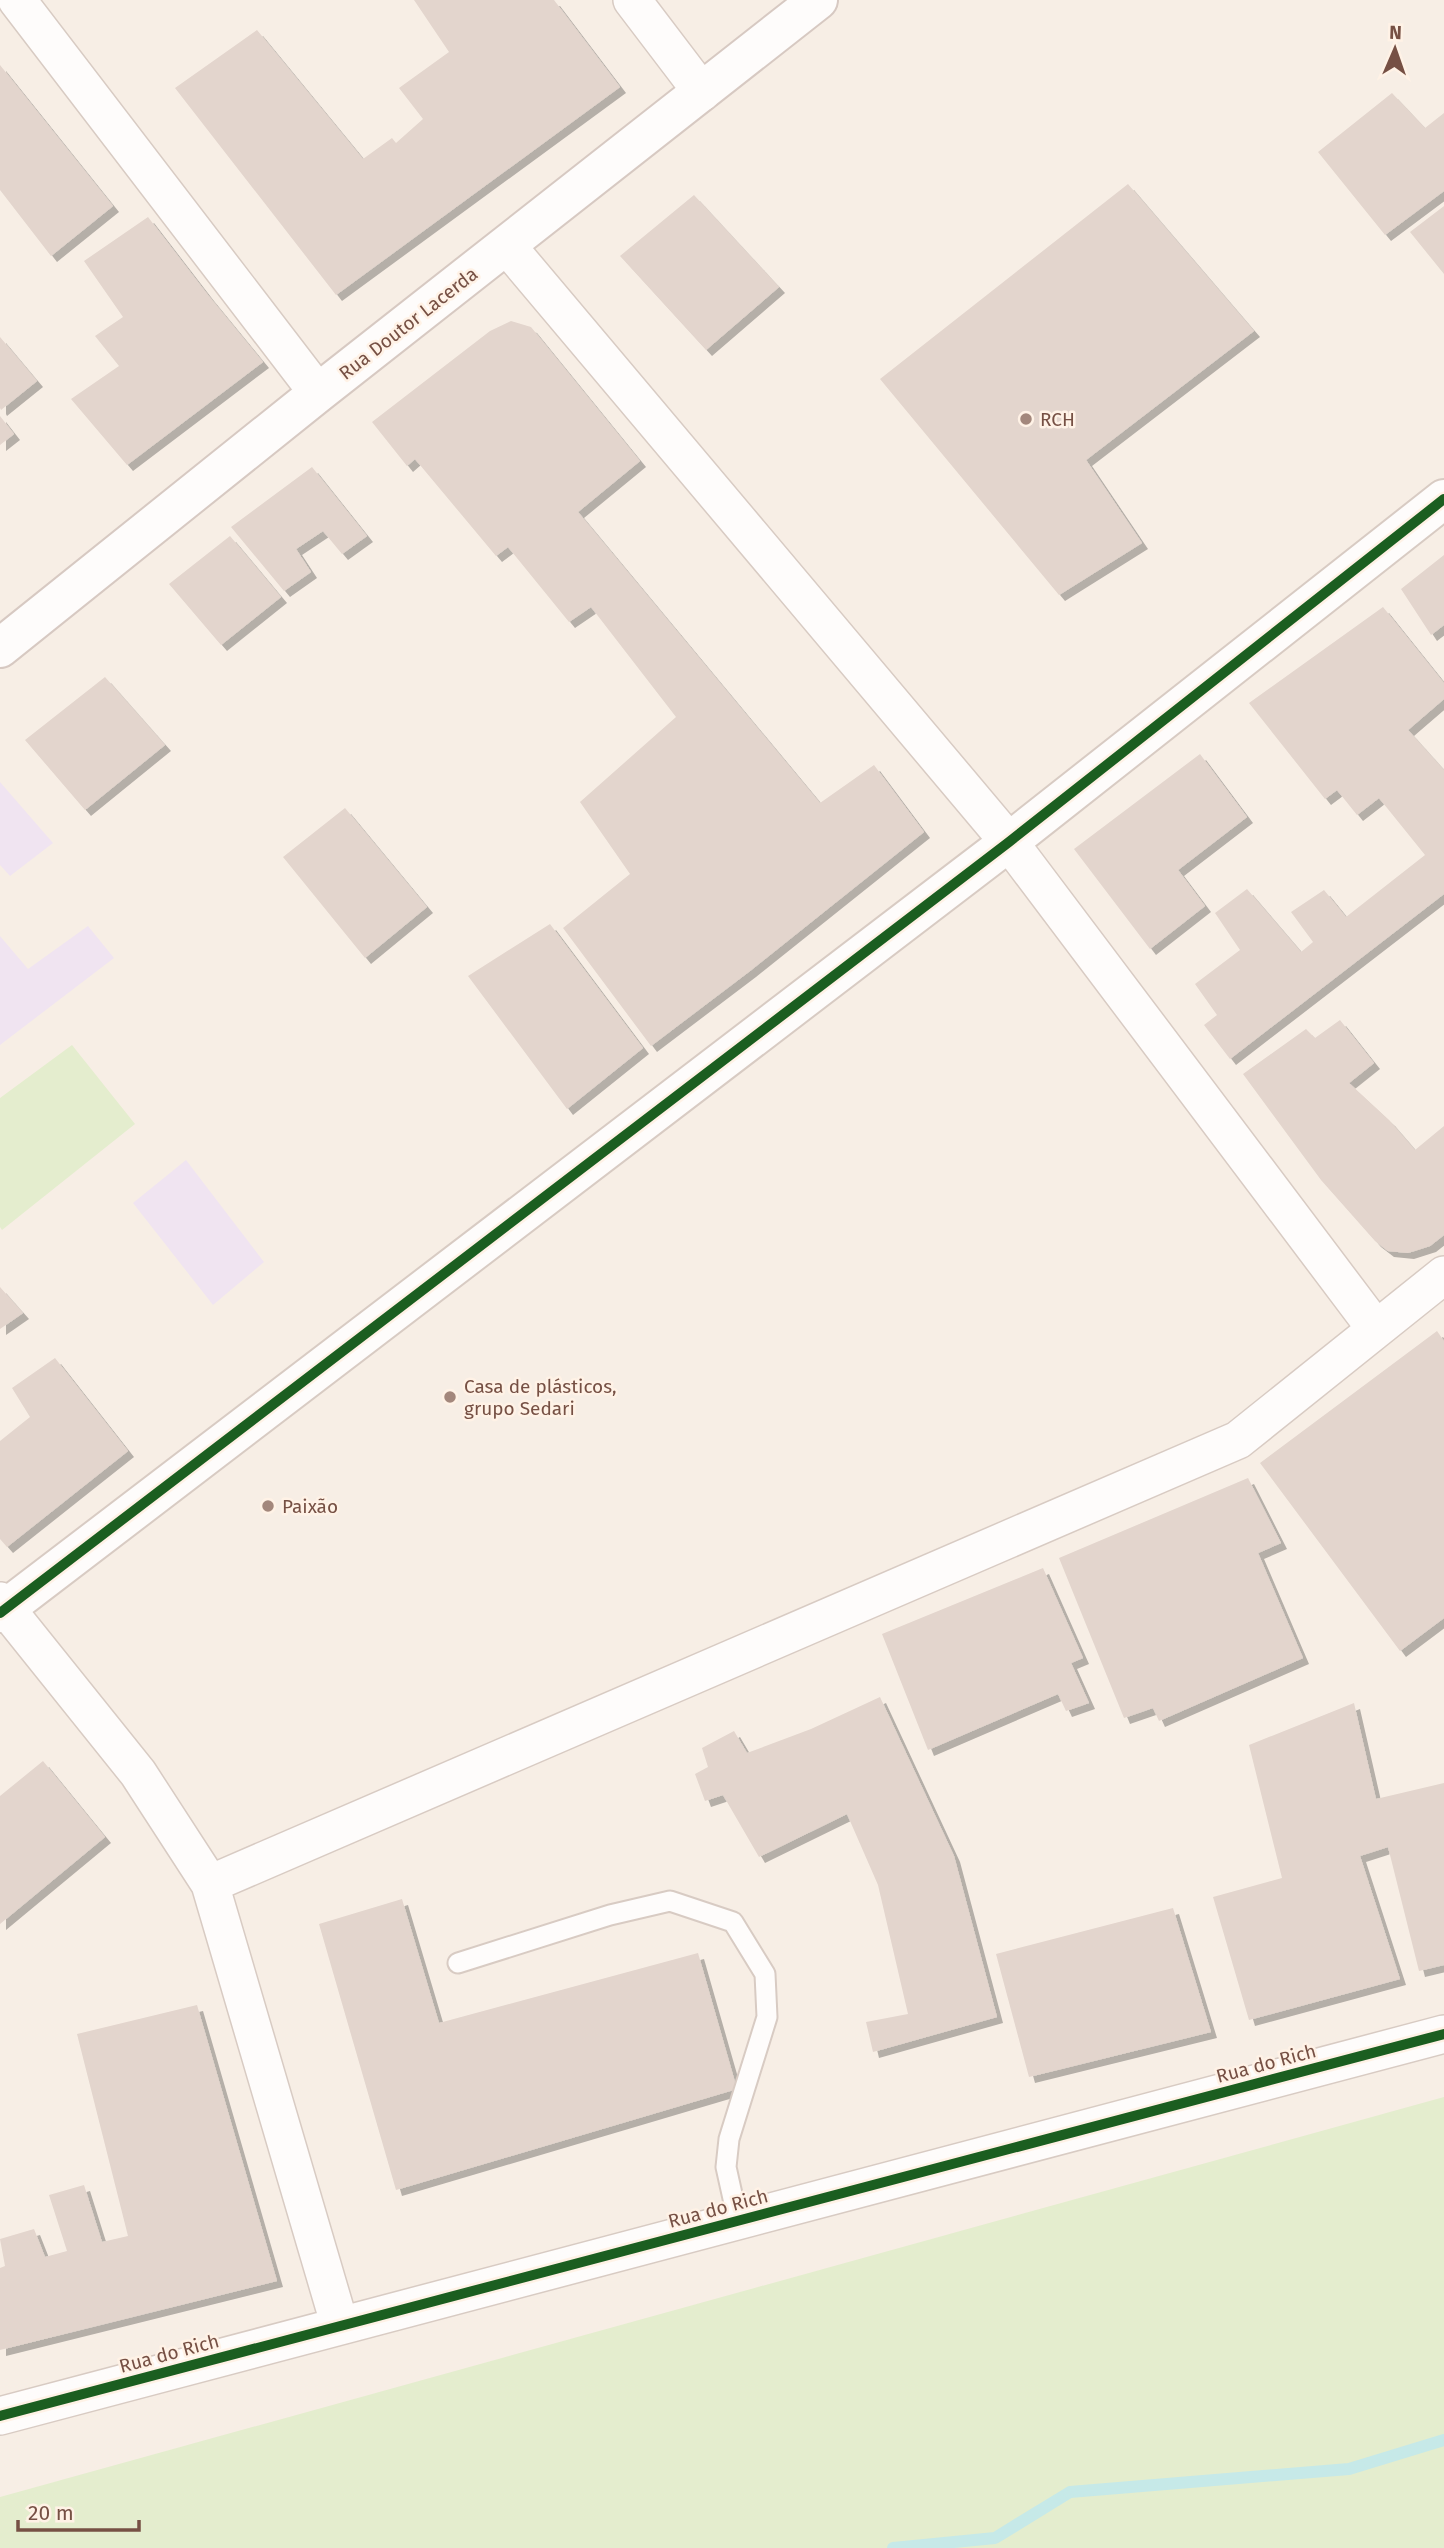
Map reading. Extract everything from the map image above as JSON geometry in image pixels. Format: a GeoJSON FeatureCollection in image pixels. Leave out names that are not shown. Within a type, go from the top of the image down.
{"type":"FeatureCollection","features":[{"type":"Feature","properties":{"kind":"street"},"geometry":{"type":"LineString","coordinates":[[17,0],[318,393]]}},
{"type":"Feature","properties":{"kind":"street"},"geometry":{"type":"LineString","coordinates":[[632,0],[702,92]]}},
{"type":"Feature","properties":{"kind":"street","name":"Rua Doutor Lacerda"},"geometry":{"type":"LineString","coordinates":[[0,648],[318,393],[818,0]]}},
{"type":"Feature","properties":{"kind":"street"},"geometry":{"type":"LineString","coordinates":[[507,246],[1009,842],[1376,1329]]}},
{"type":"Feature","properties":{"kind":"street"},"geometry":{"type":"LineString","coordinates":[[340,2326],[210,1884],[138,1773],[2,1608],[1009,842],[1444,499]]}},
{"type":"Feature","properties":{"kind":"street"},"geometry":{"type":"LineString","coordinates":[[210,1884],[1238,1440],[1444,1275]]}},
{"type":"Feature","properties":{"kind":"street","name":"Rua do Rich"},"geometry":{"type":"LineString","coordinates":[[0,2416],[1444,2034]]}},
{"type":"Feature","properties":{"kind":"lane"},"geometry":{"type":"LineString","coordinates":[[458,1963],[610,1915],[670,1901],[733,1922],[765,1974],[767,2017],[729,2139],[726,2167],[738,2221]]}},
{"type":"Feature","properties":{"kind":"shaded area"},"geometry":{"type":"Polygon","coordinates":[[[0,782],[53,843],[10,876],[0,865],[0,782]]]}},
{"type":"Feature","properties":{"kind":"shaded area"},"geometry":{"type":"Polygon","coordinates":[[[88,926],[114,958],[0,1045],[0,936],[28,969],[88,926]]]}},
{"type":"Feature","properties":{"kind":"shaded area"},"geometry":{"type":"Polygon","coordinates":[[[186,1160],[264,1262],[213,1305],[133,1203],[186,1160]]]}},
{"type":"Feature","properties":{"kind":"green space"},"geometry":{"type":"Polygon","coordinates":[[[72,1045],[135,1124],[2,1230],[0,1098],[72,1045]]]}},
{"type":"Feature","properties":{"kind":"green space"},"geometry":{"type":"Polygon","coordinates":[[[1444,2097],[1444,2548],[0,2548],[0,2497],[1444,2097]]]}},
{"type":"Feature","properties":{"kind":"building"},"geometry":{"type":"Polygon","coordinates":[[[414,0],[554,0],[620,87],[336,295],[175,88],[257,30],[363,159],[392,138],[396,143],[423,119],[399,88],[449,52],[414,0]]]}},
{"type":"Feature","properties":{"kind":"building"},"geometry":{"type":"Polygon","coordinates":[[[0,65],[113,206],[51,256],[0,190],[0,65]]]}},
{"type":"Feature","properties":{"kind":"building"},"geometry":{"type":"Polygon","coordinates":[[[1392,93],[1425,128],[1444,113],[1444,191],[1385,235],[1318,152],[1392,93]]]}},
{"type":"Feature","properties":{"kind":"building","name":"RCH"},"geometry":{"type":"Polygon","coordinates":[[[1128,184],[1254,331],[1086,460],[1142,543],[1059,595],[880,379],[1128,184]]]}},
{"type":"Feature","properties":{"kind":"building"},"geometry":{"type":"Polygon","coordinates":[[[694,195],[779,287],[706,350],[620,256],[694,195]]]}},
{"type":"Feature","properties":{"kind":"building"},"geometry":{"type":"Polygon","coordinates":[[[1444,206],[1444,274],[1410,232],[1444,206]]]}},
{"type":"Feature","properties":{"kind":"building"},"geometry":{"type":"Polygon","coordinates":[[[148,217],[263,362],[127,465],[71,399],[119,366],[95,336],[123,317],[84,261],[148,217]]]}},
{"type":"Feature","properties":{"kind":"building"},"geometry":{"type":"Polygon","coordinates":[[[511,321],[531,327],[640,461],[578,512],[820,803],[874,765],[924,832],[651,1046],[563,928],[630,874],[580,802],[676,717],[591,607],[569,622],[508,547],[496,556],[415,459],[407,466],[372,422],[490,331],[511,321]]]}},
{"type":"Feature","properties":{"kind":"building"},"geometry":{"type":"Polygon","coordinates":[[[0,337],[37,381],[1,410],[0,408],[0,337]]]}},
{"type":"Feature","properties":{"kind":"building"},"geometry":{"type":"Polygon","coordinates":[[[0,416],[14,434],[0,445],[0,416]]]}},
{"type":"Feature","properties":{"kind":"building"},"geometry":{"type":"Polygon","coordinates":[[[312,467],[367,536],[342,554],[323,531],[296,549],[311,572],[284,591],[231,527],[312,467]]]}},
{"type":"Feature","properties":{"kind":"building"},"geometry":{"type":"Polygon","coordinates":[[[230,536],[281,597],[221,645],[169,584],[230,536]]]}},
{"type":"Feature","properties":{"kind":"building"},"geometry":{"type":"Polygon","coordinates":[[[1444,555],[1444,625],[1431,635],[1401,589],[1444,555]]]}},
{"type":"Feature","properties":{"kind":"building"},"geometry":{"type":"Polygon","coordinates":[[[1383,607],[1444,683],[1444,699],[1408,730],[1444,770],[1444,894],[1230,1059],[1204,1025],[1217,1015],[1195,984],[1240,950],[1215,913],[1247,889],[1301,952],[1313,942],[1291,912],[1324,890],[1346,917],[1425,855],[1379,798],[1357,815],[1337,790],[1325,799],[1249,703],[1383,607]]]}},
{"type":"Feature","properties":{"kind":"building"},"geometry":{"type":"Polygon","coordinates":[[[105,677],[165,745],[85,810],[25,740],[105,677]]]}},
{"type":"Feature","properties":{"kind":"building"},"geometry":{"type":"Polygon","coordinates":[[[1200,754],[1247,817],[1178,870],[1205,906],[1150,949],[1074,849],[1200,754]]]}},
{"type":"Feature","properties":{"kind":"building"},"geometry":{"type":"Polygon","coordinates":[[[345,808],[427,907],[365,958],[283,857],[345,808]]]}},
{"type":"Feature","properties":{"kind":"building"},"geometry":{"type":"Polygon","coordinates":[[[550,924],[643,1048],[567,1109],[468,976],[550,924]]]}},
{"type":"Feature","properties":{"kind":"building"},"geometry":{"type":"Polygon","coordinates":[[[1340,1020],[1374,1063],[1349,1083],[1389,1120],[1415,1150],[1444,1126],[1444,1235],[1430,1246],[1408,1253],[1388,1251],[1375,1241],[1321,1180],[1243,1074],[1306,1029],[1315,1038],[1340,1020]]]}},
{"type":"Feature","properties":{"kind":"building"},"geometry":{"type":"Polygon","coordinates":[[[0,1287],[23,1313],[0,1329],[0,1287]]]}},
{"type":"Feature","properties":{"kind":"building"},"geometry":{"type":"Polygon","coordinates":[[[1437,1331],[1444,1341],[1444,1618],[1400,1651],[1260,1463],[1437,1331]]]}},
{"type":"Feature","properties":{"kind":"building"},"geometry":{"type":"Polygon","coordinates":[[[55,1358],[128,1451],[7,1547],[0,1539],[0,1441],[30,1417],[12,1388],[55,1358]]]}},
{"type":"Feature","properties":{"kind":"building"},"geometry":{"type":"Polygon","coordinates":[[[1248,1478],[1281,1543],[1258,1553],[1303,1658],[1159,1721],[1153,1708],[1124,1718],[1059,1558],[1248,1478]]]}},
{"type":"Feature","properties":{"kind":"building"},"geometry":{"type":"Polygon","coordinates":[[[1043,1568],[1083,1658],[1071,1663],[1089,1703],[1066,1711],[1058,1694],[928,1750],[882,1634],[1043,1568]]]}},
{"type":"Feature","properties":{"kind":"building"},"geometry":{"type":"Polygon","coordinates":[[[880,1697],[954,1856],[997,2017],[873,2052],[866,2022],[908,2014],[878,1885],[847,1814],[759,1857],[723,1795],[705,1801],[695,1774],[708,1767],[702,1748],[734,1731],[747,1753],[811,1729],[880,1697]]]}},
{"type":"Feature","properties":{"kind":"building"},"geometry":{"type":"Polygon","coordinates":[[[1354,1703],[1376,1799],[1444,1783],[1444,1965],[1419,1971],[1388,1847],[1360,1856],[1400,1979],[1249,2020],[1213,1897],[1282,1878],[1249,1745],[1354,1703]]]}},
{"type":"Feature","properties":{"kind":"building"},"geometry":{"type":"Polygon","coordinates":[[[43,1761],[105,1837],[0,1924],[0,1796],[43,1761]]]}},
{"type":"Feature","properties":{"kind":"building"},"geometry":{"type":"Polygon","coordinates":[[[402,1899],[439,2023],[698,1953],[737,2089],[396,2190],[319,1924],[402,1899]]]}},
{"type":"Feature","properties":{"kind":"building"},"geometry":{"type":"Polygon","coordinates":[[[1173,1908],[1211,2032],[1029,2077],[996,1954],[1173,1908]]]}},
{"type":"Feature","properties":{"kind":"building"},"geometry":{"type":"Polygon","coordinates":[[[197,2005],[277,2281],[0,2350],[0,2268],[5,2266],[0,2239],[34,2229],[45,2257],[67,2251],[49,2195],[84,2185],[102,2242],[128,2236],[77,2034],[197,2005]]]}},
{"type":"Feature","properties":{"kind":"waterway"},"geometry":{"type":"LineString","coordinates":[[893,2548],[995,2538],[1070,2492],[1349,2469],[1444,2440]]}},
{"type":"Feature","properties":{"kind":"cycle path"},"geometry":{"type":"LineString","coordinates":[[0,1613],[1009,842],[1444,499]]}},
{"type":"Feature","properties":{"kind":"cycle path"},"geometry":{"type":"LineString","coordinates":[[0,2416],[1444,2034]]}},
{"type":"Feature","properties":{"kind":"place","name":"RCH"},"geometry":{"type":"Point","coordinates":[1026,419]}},
{"type":"Feature","properties":{"kind":"place","name":"Casa de plásticos, grupo Sedari"},"geometry":{"type":"Point","coordinates":[450,1397]}},
{"type":"Feature","properties":{"kind":"place","name":"Paixão"},"geometry":{"type":"Point","coordinates":[268,1506]}}]}
